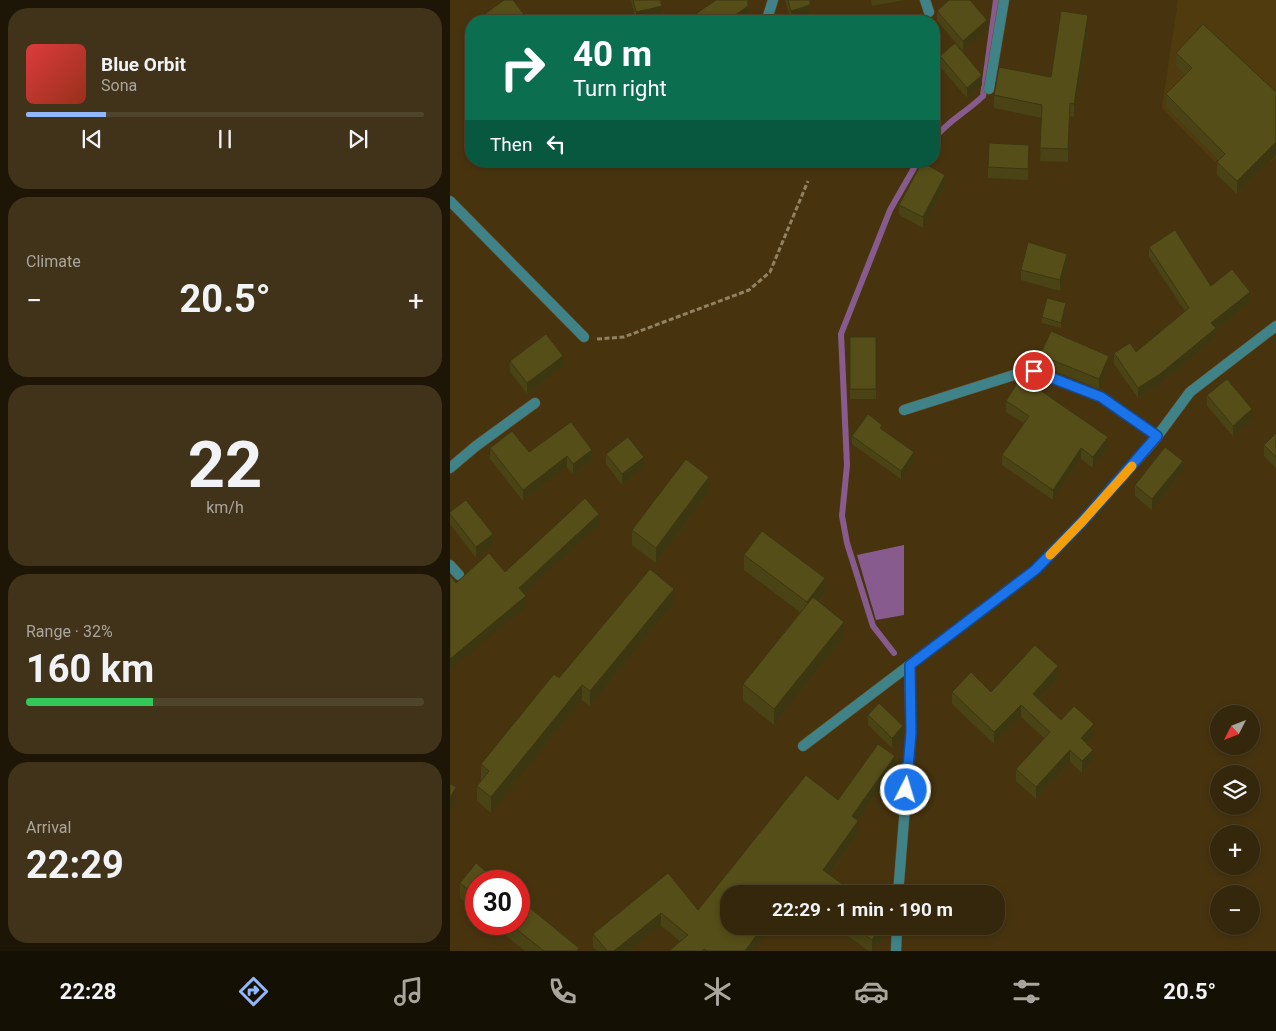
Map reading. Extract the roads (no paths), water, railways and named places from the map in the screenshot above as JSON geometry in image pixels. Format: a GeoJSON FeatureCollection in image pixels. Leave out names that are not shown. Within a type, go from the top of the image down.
{"type":"FeatureCollection","features":[{"type":"Feature","properties":{"kind":"street"},"geometry":{"type":"LineString","coordinates":[[767,15],[773,0]]}},
{"type":"Feature","properties":{"kind":"street"},"geometry":{"type":"LineString","coordinates":[[925,0],[929,12]]}},
{"type":"Feature","properties":{"kind":"street"},"geometry":{"type":"LineString","coordinates":[[989,89],[1004,0]]}},
{"type":"Feature","properties":{"kind":"street"},"geometry":{"type":"LineString","coordinates":[[450,201],[584,337]]}},
{"type":"Feature","properties":{"kind":"street"},"geometry":{"type":"LineString","coordinates":[[803,746],[1035,570],[1082,522],[1157,436],[1190,392],[1276,326]]}},
{"type":"Feature","properties":{"kind":"street"},"geometry":{"type":"LineString","coordinates":[[904,410],[1017,374],[1034,371],[1101,397],[1157,436]]}},
{"type":"Feature","properties":{"kind":"street"},"geometry":{"type":"LineString","coordinates":[[450,468],[476,446],[535,404]]}},
{"type":"Feature","properties":{"kind":"street"},"geometry":{"type":"LineString","coordinates":[[450,565],[459,575]]}},
{"type":"Feature","properties":{"kind":"street"},"geometry":{"type":"LineString","coordinates":[[899,885],[911,733],[910,665]]}},
{"type":"Feature","properties":{"kind":"street"},"geometry":{"type":"LineString","coordinates":[[896,935],[896,951]]}},
{"type":"Feature","properties":{"kind":"waterway"},"geometry":{"type":"LineString","coordinates":[[940,132],[983,96],[996,0]]}},
{"type":"Feature","properties":{"kind":"waterway"},"geometry":{"type":"LineString","coordinates":[[894,653],[873,626],[847,543],[842,516],[847,465],[841,334],[890,210],[915,167]]}}]}
